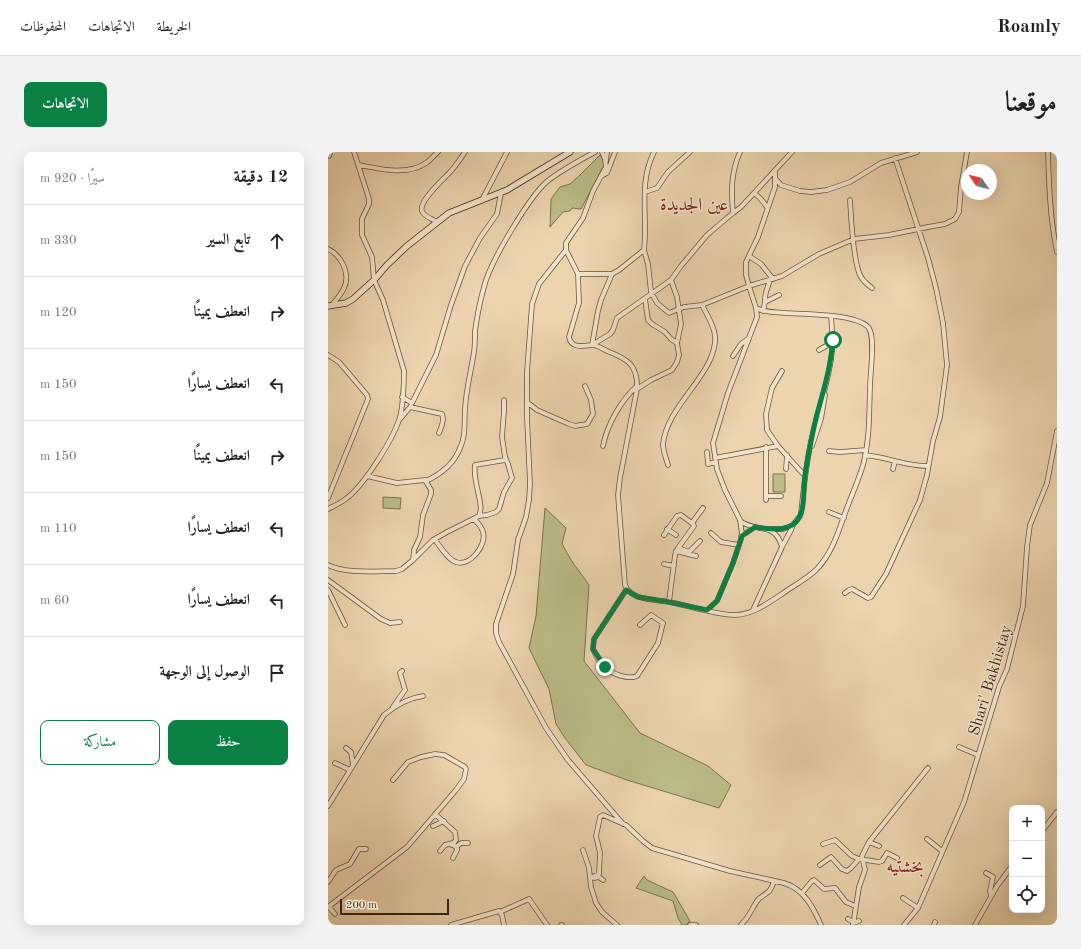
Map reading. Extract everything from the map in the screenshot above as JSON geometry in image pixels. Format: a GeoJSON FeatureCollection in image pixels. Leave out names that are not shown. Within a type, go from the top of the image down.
{"type":"FeatureCollection","features":[{"type":"Feature","properties":{"kind":"street"},"geometry":{"type":"LineString","coordinates":[[354,152],[369,199],[369,204],[362,219],[362,235],[372,257],[374,280],[383,300],[404,372],[400,419]]}},
{"type":"Feature","properties":{"kind":"street"},"geometry":{"type":"LineString","coordinates":[[359,165],[397,171],[421,165],[433,154],[438,152]]}},
{"type":"Feature","properties":{"kind":"street"},"geometry":{"type":"LineString","coordinates":[[437,222],[424,214],[421,210],[421,206],[429,193],[454,168],[465,152]]}},
{"type":"Feature","properties":{"kind":"street"},"geometry":{"type":"LineString","coordinates":[[482,200],[507,152]]}},
{"type":"Feature","properties":{"kind":"street"},"geometry":{"type":"LineString","coordinates":[[329,306],[350,302],[374,280],[406,246],[455,210],[501,193],[570,152]]}},
{"type":"Feature","properties":{"kind":"street"},"geometry":{"type":"LineString","coordinates":[[367,476],[397,483],[426,481],[437,476],[457,455],[464,435],[464,410],[474,352],[476,320],[484,287],[495,261],[516,224],[542,187],[550,179],[594,152]]}},
{"type":"Feature","properties":{"kind":"street"},"geometry":{"type":"LineString","coordinates":[[602,152],[606,163]]}},
{"type":"Feature","properties":{"kind":"street"},"geometry":{"type":"LineString","coordinates":[[607,152],[606,163],[583,218],[566,243],[566,250],[578,274],[579,303],[570,340],[574,345],[585,347],[592,345],[610,334],[617,318],[671,280],[707,235],[741,208],[792,152]]}},
{"type":"Feature","properties":{"kind":"street"},"geometry":{"type":"LineString","coordinates":[[601,176],[607,173],[615,152]]}},
{"type":"Feature","properties":{"kind":"street"},"geometry":{"type":"LineString","coordinates":[[654,152],[646,172],[644,209],[646,238],[644,250],[648,264],[652,294],[666,312],[671,313],[684,308],[702,305],[749,286],[782,276],[819,254],[854,239],[889,235],[945,224],[955,219],[959,212],[961,187],[967,152]]}},
{"type":"Feature","properties":{"kind":"street"},"geometry":{"type":"LineString","coordinates":[[645,192],[657,188],[668,172],[690,152]]}},
{"type":"Feature","properties":{"kind":"street"},"geometry":{"type":"LineString","coordinates":[[733,213],[732,176],[734,165],[740,152]]}},
{"type":"Feature","properties":{"kind":"street"},"geometry":{"type":"LineString","coordinates":[[775,178],[781,185],[800,191],[811,192],[827,190],[850,182],[876,165],[917,152]]}},
{"type":"Feature","properties":{"kind":"street"},"geometry":{"type":"LineString","coordinates":[[1048,152],[1049,193],[1057,252]]}},
{"type":"Feature","properties":{"kind":"street"},"geometry":{"type":"LineString","coordinates":[[845,593],[852,590],[868,598],[876,592],[916,511],[940,417],[947,365],[943,323],[936,288],[895,158]]}},
{"type":"Feature","properties":{"kind":"street"},"geometry":{"type":"LineString","coordinates":[[707,610],[717,601],[742,536],[740,520],[725,490],[715,460],[713,443],[728,393],[757,317],[756,308],[747,281],[746,262],[758,236],[775,187],[775,172]]}},
{"type":"Feature","properties":{"kind":"street"},"geometry":{"type":"LineString","coordinates":[[328,509],[347,499],[367,476],[386,446],[400,419],[411,405],[436,355],[450,305],[465,266],[480,238],[497,214],[501,193]]}},
{"type":"Feature","properties":{"kind":"street"},"geometry":{"type":"LineString","coordinates":[[754,193],[767,207]]}},
{"type":"Feature","properties":{"kind":"street"},"geometry":{"type":"LineString","coordinates":[[850,200],[859,273],[864,281],[872,288]]}},
{"type":"Feature","properties":{"kind":"street"},"geometry":{"type":"LineString","coordinates":[[328,249],[340,257],[346,280],[344,290],[329,306]]}},
{"type":"Feature","properties":{"kind":"street"},"geometry":{"type":"LineString","coordinates":[[566,250],[539,284],[532,304],[527,372],[530,484],[529,500],[526,517],[518,540],[513,574],[496,624],[496,633],[499,642],[546,728],[568,760],[623,824]]}},
{"type":"Feature","properties":{"kind":"street"},"geometry":{"type":"LineString","coordinates":[[578,274],[612,274],[644,250]]}},
{"type":"Feature","properties":{"kind":"street"},"geometry":{"type":"LineString","coordinates":[[749,256],[761,264],[771,279],[768,290],[765,294],[763,311]]}},
{"type":"Feature","properties":{"kind":"street"},"geometry":{"type":"LineString","coordinates":[[592,345],[601,300],[612,274]]}},
{"type":"Feature","properties":{"kind":"street"},"geometry":{"type":"LineString","coordinates":[[603,446],[609,427],[632,390],[672,370],[677,362],[679,355],[677,343],[681,324],[677,297],[671,280]]}},
{"type":"Feature","properties":{"kind":"street"},"geometry":{"type":"LineString","coordinates":[[765,302],[778,296]]}},
{"type":"Feature","properties":{"kind":"street"},"geometry":{"type":"LineString","coordinates":[[645,299],[648,320],[677,343]]}},
{"type":"Feature","properties":{"kind":"street"},"geometry":{"type":"LineString","coordinates":[[668,464],[663,444],[665,434],[676,412],[704,372],[715,346],[713,326],[702,305]]}},
{"type":"Feature","properties":{"kind":"street"},"geometry":{"type":"LineString","coordinates":[[626,590],[638,597],[733,615],[744,614],[762,608],[811,574],[834,544],[863,465],[866,452],[869,427],[872,334],[868,328],[859,321],[831,316],[763,311],[756,308]]}},
{"type":"Feature","properties":{"kind":"street"},"geometry":{"type":"LineString","coordinates":[[753,610],[793,525],[800,516],[809,452],[816,419],[825,389],[833,342],[831,316]]}},
{"type":"Feature","properties":{"kind":"street"},"geometry":{"type":"LineString","coordinates":[[733,356],[741,344],[749,338]]}},
{"type":"Feature","properties":{"kind":"street"},"geometry":{"type":"LineString","coordinates":[[819,350],[833,342]]}},
{"type":"Feature","properties":{"kind":"street"},"geometry":{"type":"LineString","coordinates":[[592,345],[616,354],[632,364],[635,370],[637,387],[618,495],[626,590],[594,639],[593,649],[605,667],[614,673],[630,678],[637,676],[658,643],[663,623],[652,615],[640,625]]}},
{"type":"Feature","properties":{"kind":"street"},"geometry":{"type":"LineString","coordinates":[[328,355],[339,362],[367,395],[368,399],[329,491],[328,498]]}},
{"type":"Feature","properties":{"kind":"street"},"geometry":{"type":"LineString","coordinates":[[782,371],[772,388],[766,414],[767,430],[778,446],[805,476]]}},
{"type":"Feature","properties":{"kind":"street"},"geometry":{"type":"LineString","coordinates":[[527,402],[537,410],[569,424],[583,426],[587,424],[593,414],[591,400],[585,386]]}},
{"type":"Feature","properties":{"kind":"street"},"geometry":{"type":"LineString","coordinates":[[402,397],[411,405],[442,414],[443,421],[439,433]]}},
{"type":"Feature","properties":{"kind":"street"},"geometry":{"type":"LineString","coordinates":[[328,565],[338,569],[348,570],[396,571],[402,568],[435,540],[447,532],[479,516],[493,513],[499,508],[504,492],[512,478],[508,464],[505,460],[502,437],[504,400]]}},
{"type":"Feature","properties":{"kind":"street","name":"Shari' Bakhistay"},"geometry":{"type":"LineString","coordinates":[[904,925],[918,908],[964,802],[999,687],[1007,669],[1023,606],[1030,525],[1047,483],[1057,431]]}},
{"type":"Feature","properties":{"kind":"street"},"geometry":{"type":"LineString","coordinates":[[707,452],[708,464],[715,460],[766,447],[778,446]]}},
{"type":"Feature","properties":{"kind":"street"},"geometry":{"type":"LineString","coordinates":[[766,447],[766,498],[781,496]]}},
{"type":"Feature","properties":{"kind":"street"},"geometry":{"type":"LineString","coordinates":[[829,451],[866,452],[895,461],[918,466],[927,466]]}},
{"type":"Feature","properties":{"kind":"street"},"geometry":{"type":"LineString","coordinates":[[786,469],[787,455]]}},
{"type":"Feature","properties":{"kind":"street"},"geometry":{"type":"LineString","coordinates":[[479,516],[481,513],[481,508],[474,471],[475,465],[505,460]]}},
{"type":"Feature","properties":{"kind":"street"},"geometry":{"type":"LineString","coordinates":[[893,469],[895,461]]}},
{"type":"Feature","properties":{"kind":"street"},"geometry":{"type":"LineString","coordinates":[[412,560],[414,550],[420,537],[423,515],[431,494],[431,490],[426,481]]}},
{"type":"Feature","properties":{"kind":"street"},"geometry":{"type":"LineString","coordinates":[[669,602],[677,550],[694,526],[692,523],[703,508]]}},
{"type":"Feature","properties":{"kind":"street"},"geometry":{"type":"LineString","coordinates":[[829,512],[844,518]]}},
{"type":"Feature","properties":{"kind":"street"},"geometry":{"type":"LineString","coordinates":[[664,535],[677,516],[681,515],[692,523]]}},
{"type":"Feature","properties":{"kind":"street"},"geometry":{"type":"LineString","coordinates":[[435,540],[452,560],[459,563],[466,562],[477,554],[484,542],[483,530],[474,519]]}},
{"type":"Feature","properties":{"kind":"street"},"geometry":{"type":"LineString","coordinates":[[740,520],[745,524],[770,529],[783,529],[793,525]]}},
{"type":"Feature","properties":{"kind":"street"},"geometry":{"type":"LineString","coordinates":[[742,536],[755,527]]}},
{"type":"Feature","properties":{"kind":"street"},"geometry":{"type":"LineString","coordinates":[[667,529],[676,535]]}},
{"type":"Feature","properties":{"kind":"street"},"geometry":{"type":"LineString","coordinates":[[770,529],[777,536],[782,547]]}},
{"type":"Feature","properties":{"kind":"street"},"geometry":{"type":"LineString","coordinates":[[711,533],[721,542],[739,545]]}},
{"type":"Feature","properties":{"kind":"street"},"geometry":{"type":"LineString","coordinates":[[677,550],[689,552],[700,541]]}},
{"type":"Feature","properties":{"kind":"street"},"geometry":{"type":"LineString","coordinates":[[677,550],[696,556]]}},
{"type":"Feature","properties":{"kind":"street"},"geometry":{"type":"LineString","coordinates":[[664,564],[674,566]]}},
{"type":"Feature","properties":{"kind":"street"},"geometry":{"type":"LineString","coordinates":[[328,580],[381,619],[390,623],[400,622]]}},
{"type":"Feature","properties":{"kind":"street"},"geometry":{"type":"LineString","coordinates":[[328,590],[345,625]]}},
{"type":"Feature","properties":{"kind":"street"},"geometry":{"type":"LineString","coordinates":[[392,709],[405,690],[400,673],[402,671]]}},
{"type":"Feature","properties":{"kind":"street"},"geometry":{"type":"LineString","coordinates":[[328,806],[380,720],[392,709],[406,700],[423,696]]}},
{"type":"Feature","properties":{"kind":"street"},"geometry":{"type":"LineString","coordinates":[[959,747],[978,755]]}},
{"type":"Feature","properties":{"kind":"street"},"geometry":{"type":"LineString","coordinates":[[346,748],[351,752],[353,765]]}},
{"type":"Feature","properties":{"kind":"street"},"geometry":{"type":"LineString","coordinates":[[335,914],[328,907],[407,847],[456,790],[464,779],[466,772],[465,767],[444,755],[435,754],[408,762],[393,780]]}},
{"type":"Feature","properties":{"kind":"street"},"geometry":{"type":"LineString","coordinates":[[335,763],[350,770]]}},
{"type":"Feature","properties":{"kind":"street"},"geometry":{"type":"LineString","coordinates":[[820,865],[831,857],[842,869],[847,871],[851,868],[861,858],[869,842],[928,768]]}},
{"type":"Feature","properties":{"kind":"street"},"geometry":{"type":"LineString","coordinates":[[1045,828],[1057,812]]}},
{"type":"Feature","properties":{"kind":"street"},"geometry":{"type":"LineString","coordinates":[[436,814],[455,832],[456,840],[453,845]]}},
{"type":"Feature","properties":{"kind":"street"},"geometry":{"type":"LineString","coordinates":[[590,879],[599,874],[600,853],[596,836],[600,817],[603,815],[631,829],[652,848],[730,871],[788,884],[802,893],[813,909],[820,925]]}},
{"type":"Feature","properties":{"kind":"street"},"geometry":{"type":"LineString","coordinates":[[433,826],[444,820]]}},
{"type":"Feature","properties":{"kind":"street"},"geometry":{"type":"LineString","coordinates":[[927,839],[942,851]]}},
{"type":"Feature","properties":{"kind":"street"},"geometry":{"type":"LineString","coordinates":[[823,844],[835,840],[852,856],[879,862],[887,853],[897,858]]}},
{"type":"Feature","properties":{"kind":"street"},"geometry":{"type":"LineString","coordinates":[[869,842],[879,846]]}},
{"type":"Feature","properties":{"kind":"street"},"geometry":{"type":"LineString","coordinates":[[440,851],[445,845],[468,843]]}},
{"type":"Feature","properties":{"kind":"street"},"geometry":{"type":"LineString","coordinates":[[453,845],[458,850],[453,858]]}},
{"type":"Feature","properties":{"kind":"street"},"geometry":{"type":"LineString","coordinates":[[328,882],[336,870],[350,864],[359,849],[366,849]]}},
{"type":"Feature","properties":{"kind":"street"},"geometry":{"type":"LineString","coordinates":[[583,850],[589,868],[594,896],[599,908],[617,925]]}},
{"type":"Feature","properties":{"kind":"street"},"geometry":{"type":"LineString","coordinates":[[853,923],[859,887],[865,870],[861,858]]}},
{"type":"Feature","properties":{"kind":"street"},"geometry":{"type":"LineString","coordinates":[[975,925],[982,915],[991,896],[1009,870]]}},
{"type":"Feature","properties":{"kind":"street"},"geometry":{"type":"LineString","coordinates":[[986,873],[993,877],[990,891],[991,896]]}},
{"type":"Feature","properties":{"kind":"street"},"geometry":{"type":"LineString","coordinates":[[590,879],[599,877],[602,880]]}},
{"type":"Feature","properties":{"kind":"street"},"geometry":{"type":"LineString","coordinates":[[802,893],[814,880],[824,889],[835,888],[846,902],[855,906]]}},
{"type":"Feature","properties":{"kind":"street"},"geometry":{"type":"LineString","coordinates":[[741,925],[749,917],[758,900],[769,892],[774,881]]}},
{"type":"Feature","properties":{"kind":"street"},"geometry":{"type":"LineString","coordinates":[[904,898],[918,908]]}},
{"type":"Feature","properties":{"kind":"street"},"geometry":{"type":"LineString","coordinates":[[451,919],[452,925],[494,912],[500,912],[529,899],[547,925]]}},
{"type":"Feature","properties":{"kind":"street"},"geometry":{"type":"LineString","coordinates":[[500,912],[504,925]]}},
{"type":"Feature","properties":{"kind":"street"},"geometry":{"type":"LineString","coordinates":[[848,919],[853,923]]}},
{"type":"Feature","properties":{"kind":"street"},"geometry":{"type":"LineString","coordinates":[[909,920],[910,925]]}},
{"type":"Feature","properties":{"kind":"street"},"geometry":{"type":"LineString","coordinates":[[853,923],[858,921]]}},
{"type":"Feature","properties":{"kind":"street"},"geometry":{"type":"LineString","coordinates":[[690,925],[696,925]]}},
{"type":"Feature","properties":{"kind":"green space"},"geometry":{"type":"Polygon","coordinates":[[[600,155],[603,159],[604,165],[581,209],[572,208],[570,211],[563,212],[550,227],[551,199],[560,187],[570,184],[600,155]]]}},
{"type":"Feature","properties":{"kind":"green space"},"geometry":{"type":"Polygon","coordinates":[[[773,474],[785,474],[785,492],[773,492],[773,474]]]}},
{"type":"Feature","properties":{"kind":"green space"},"geometry":{"type":"Polygon","coordinates":[[[383,497],[401,498],[400,509],[383,508],[383,497]]]}},
{"type":"Feature","properties":{"kind":"green space"},"geometry":{"type":"Polygon","coordinates":[[[545,508],[566,528],[562,544],[571,560],[589,585],[584,661],[640,733],[708,766],[731,785],[719,808],[627,780],[586,765],[556,724],[549,689],[529,648],[536,616],[545,508]]]}},
{"type":"Feature","properties":{"kind":"green space"},"geometry":{"type":"Polygon","coordinates":[[[644,876],[647,880],[673,892],[690,921],[686,925],[682,925],[678,918],[673,901],[636,888],[644,876]]]}},
{"type":"Feature","properties":{"kind":"district","name":"عين الجديدة"},"geometry":{"type":"Point","coordinates":[694,204]}},
{"type":"Feature","properties":{"kind":"district","name":"بخشتيه"},"geometry":{"type":"Point","coordinates":[905,866]}},
{"type":"Feature","properties":{"kind":"route"},"geometry":{"type":"LineString","coordinates":[[605,667],[593,649],[594,639],[626,590],[638,597],[707,610],[717,601],[733,563],[742,536],[755,527],[783,529],[793,525],[797,521],[801,512],[807,464],[816,419],[825,389],[833,340]]}}]}
